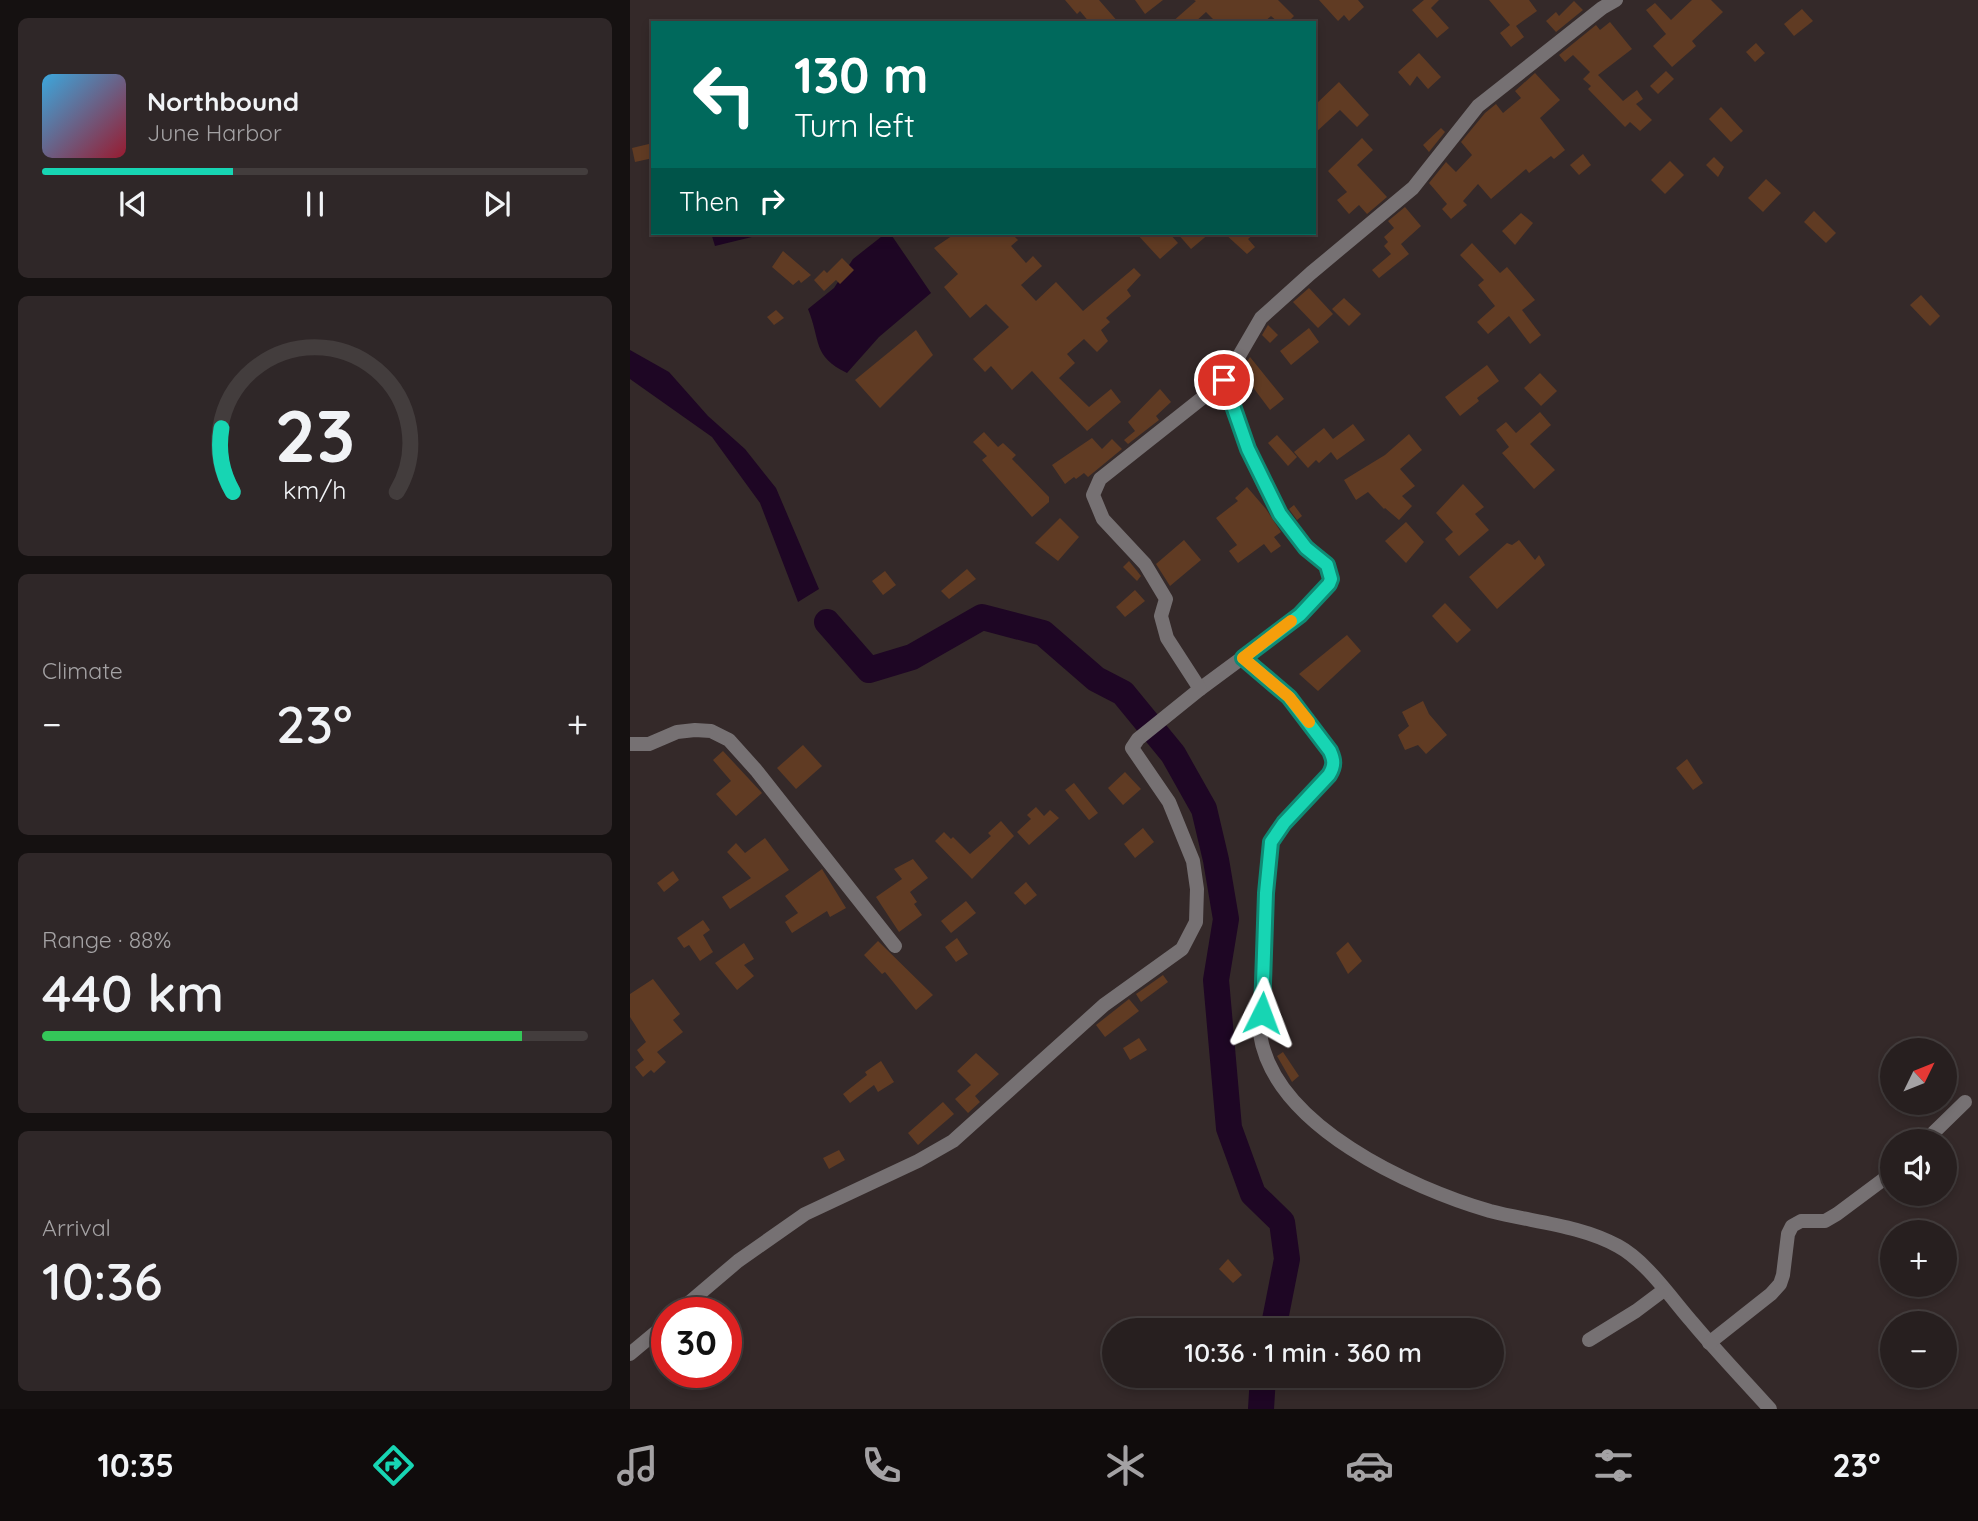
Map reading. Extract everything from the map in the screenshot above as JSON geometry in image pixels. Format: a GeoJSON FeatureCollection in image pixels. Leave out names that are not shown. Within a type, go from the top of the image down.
{"type":"FeatureCollection","features":[{"type":"Feature","properties":{"kind":"street"},"geometry":{"type":"LineString","coordinates":[[1200,689],[1167,638],[1161,616],[1166,599],[1144,564],[1102,519],[1093,495],[1100,478],[1224,380],[1261,318],[1413,188],[1478,106],[1602,8],[1616,0]]}},
{"type":"Feature","properties":{"kind":"street"},"geometry":{"type":"LineString","coordinates":[[696,1297],[738,1261],[805,1214],[953,1141],[1104,1005],[1182,949],[1196,922],[1193,861],[1169,802],[1132,748],[1138,739],[1200,689],[1300,615],[1331,579],[1327,565],[1306,548],[1280,514],[1248,449],[1224,380]]}},
{"type":"Feature","properties":{"kind":"street"},"geometry":{"type":"LineString","coordinates":[[1243,658],[1289,697],[1334,759],[1334,767],[1329,775],[1284,823],[1271,842],[1260,1034],[1263,1054],[1270,1069],[1287,1093],[1322,1127],[1347,1148],[1374,1164],[1487,1210],[1609,1241],[1634,1256],[1770,1409]]}},
{"type":"Feature","properties":{"kind":"street"},"geometry":{"type":"LineString","coordinates":[[630,744],[649,744],[677,732],[695,730],[711,731],[729,740],[756,770],[895,946]]}},
{"type":"Feature","properties":{"kind":"street"},"geometry":{"type":"LineString","coordinates":[[1937,1129],[1965,1102]]}},
{"type":"Feature","properties":{"kind":"street"},"geometry":{"type":"LineString","coordinates":[[1709,1343],[1780,1284],[1788,1234],[1792,1226],[1801,1221],[1825,1221],[1880,1182]]}},
{"type":"Feature","properties":{"kind":"street"},"geometry":{"type":"LineString","coordinates":[[1589,1340],[1664,1290]]}},
{"type":"Feature","properties":{"kind":"street"},"geometry":{"type":"LineString","coordinates":[[630,1354],[651,1336]]}},
{"type":"Feature","properties":{"kind":"shaded area"},"geometry":{"type":"Polygon","coordinates":[[[712,235],[760,235],[715,246],[712,235]]]}},
{"type":"Feature","properties":{"kind":"shaded area"},"geometry":{"type":"Polygon","coordinates":[[[883,235],[891,235],[931,293],[879,337],[847,373],[836,367],[823,354],[808,309],[834,288],[853,259],[883,235]]]}},
{"type":"Feature","properties":{"kind":"shaded area"},"geometry":{"type":"Polygon","coordinates":[[[630,350],[669,372],[708,416],[745,449],[776,488],[819,589],[798,602],[760,503],[712,437],[630,379],[630,350]]]}},
{"type":"Feature","properties":{"kind":"building"},"geometry":{"type":"Polygon","coordinates":[[[1065,0],[1099,0],[1117,21],[1088,21],[1080,11],[1077,14],[1065,0]]]}},
{"type":"Feature","properties":{"kind":"building"},"geometry":{"type":"Polygon","coordinates":[[[1135,0],[1163,0],[1145,14],[1135,0]]]}},
{"type":"Feature","properties":{"kind":"building"},"geometry":{"type":"Polygon","coordinates":[[[1194,0],[1278,0],[1294,16],[1289,21],[1277,21],[1271,16],[1265,21],[1215,21],[1206,12],[1196,21],[1173,21],[1196,1],[1194,0]]]}},
{"type":"Feature","properties":{"kind":"building"},"geometry":{"type":"Polygon","coordinates":[[[1319,0],[1358,0],[1364,7],[1349,21],[1344,15],[1338,21],[1319,0]]]}},
{"type":"Feature","properties":{"kind":"building"},"geometry":{"type":"Polygon","coordinates":[[[1424,0],[1439,0],[1431,8],[1449,28],[1437,38],[1412,10],[1424,0]]]}},
{"type":"Feature","properties":{"kind":"building"},"geometry":{"type":"Polygon","coordinates":[[[1489,0],[1529,0],[1537,11],[1516,26],[1524,37],[1511,47],[1500,33],[1510,25],[1489,0]]]}},
{"type":"Feature","properties":{"kind":"building"},"geometry":{"type":"Polygon","coordinates":[[[1692,0],[1711,0],[1723,12],[1692,41],[1696,46],[1672,67],[1653,46],[1666,34],[1646,10],[1655,3],[1671,20],[1692,0]]]}},
{"type":"Feature","properties":{"kind":"building"},"geometry":{"type":"Polygon","coordinates":[[[1574,1],[1583,10],[1556,32],[1546,21],[1556,12],[1559,16],[1574,1]]]}},
{"type":"Feature","properties":{"kind":"building"},"geometry":{"type":"Polygon","coordinates":[[[1802,9],[1813,21],[1794,36],[1784,24],[1802,9]]]}},
{"type":"Feature","properties":{"kind":"building"},"geometry":{"type":"Polygon","coordinates":[[[1610,22],[1632,49],[1598,75],[1623,101],[1637,90],[1643,99],[1636,104],[1652,120],[1640,131],[1630,122],[1625,127],[1588,89],[1591,86],[1583,79],[1590,72],[1573,55],[1565,62],[1559,55],[1596,25],[1600,30],[1610,22]]]}},
{"type":"Feature","properties":{"kind":"building"},"geometry":{"type":"Polygon","coordinates":[[[1756,43],[1765,53],[1755,62],[1746,52],[1756,43]]]}},
{"type":"Feature","properties":{"kind":"building"},"geometry":{"type":"Polygon","coordinates":[[[1419,53],[1441,77],[1428,89],[1417,76],[1410,86],[1398,72],[1419,53]]]}},
{"type":"Feature","properties":{"kind":"building"},"geometry":{"type":"Polygon","coordinates":[[[1666,71],[1674,79],[1658,94],[1650,86],[1666,71]]]}},
{"type":"Feature","properties":{"kind":"building"},"geometry":{"type":"Polygon","coordinates":[[[1535,73],[1560,100],[1540,118],[1565,150],[1554,159],[1551,156],[1529,173],[1526,169],[1491,199],[1478,184],[1463,201],[1467,205],[1451,219],[1442,209],[1447,204],[1429,183],[1446,162],[1456,172],[1472,155],[1461,142],[1496,104],[1503,113],[1521,98],[1515,91],[1535,73]]]}},
{"type":"Feature","properties":{"kind":"building"},"geometry":{"type":"Polygon","coordinates":[[[1339,82],[1369,115],[1357,127],[1340,110],[1316,132],[1316,104],[1339,82]]]}},
{"type":"Feature","properties":{"kind":"building"},"geometry":{"type":"Polygon","coordinates":[[[1721,107],[1743,131],[1731,142],[1709,119],[1721,107]]]}},
{"type":"Feature","properties":{"kind":"building"},"geometry":{"type":"Polygon","coordinates":[[[1441,128],[1445,132],[1429,152],[1423,145],[1441,128]]]}},
{"type":"Feature","properties":{"kind":"building"},"geometry":{"type":"Polygon","coordinates":[[[1362,138],[1373,150],[1357,165],[1387,197],[1367,214],[1359,205],[1349,214],[1337,200],[1347,192],[1328,171],[1362,138]]]}},
{"type":"Feature","properties":{"kind":"building"},"geometry":{"type":"Polygon","coordinates":[[[651,143],[651,158],[635,162],[632,148],[651,143]]]}},
{"type":"Feature","properties":{"kind":"building"},"geometry":{"type":"Polygon","coordinates":[[[1583,154],[1591,165],[1579,175],[1570,165],[1583,154]]]}},
{"type":"Feature","properties":{"kind":"building"},"geometry":{"type":"Polygon","coordinates":[[[1714,157],[1724,167],[1718,177],[1706,165],[1714,157]]]}},
{"type":"Feature","properties":{"kind":"building"},"geometry":{"type":"Polygon","coordinates":[[[1670,161],[1684,175],[1665,194],[1651,180],[1670,161]]]}},
{"type":"Feature","properties":{"kind":"building"},"geometry":{"type":"Polygon","coordinates":[[[1766,179],[1781,193],[1763,212],[1748,198],[1766,179]]]}},
{"type":"Feature","properties":{"kind":"building"},"geometry":{"type":"Polygon","coordinates":[[[1405,207],[1421,226],[1401,244],[1409,254],[1379,278],[1372,270],[1391,254],[1384,246],[1388,242],[1384,237],[1394,228],[1388,221],[1405,207]]]}},
{"type":"Feature","properties":{"kind":"building"},"geometry":{"type":"Polygon","coordinates":[[[1814,211],[1836,233],[1826,243],[1804,222],[1814,211]]]}},
{"type":"Feature","properties":{"kind":"building"},"geometry":{"type":"Polygon","coordinates":[[[1521,213],[1533,223],[1515,245],[1502,231],[1521,213]]]}},
{"type":"Feature","properties":{"kind":"building"},"geometry":{"type":"Polygon","coordinates":[[[953,235],[1013,235],[1018,240],[1011,246],[1026,263],[1033,256],[1042,266],[1021,285],[1036,301],[1056,282],[1083,311],[1134,268],[1141,275],[1127,290],[1131,296],[1106,318],[1110,322],[1101,330],[1108,341],[1097,352],[1084,339],[1067,354],[1075,363],[1059,378],[1089,407],[1111,389],[1121,402],[1087,431],[1032,371],[1012,390],[991,366],[985,372],[973,359],[1009,327],[986,304],[970,318],[944,287],[958,274],[934,248],[953,235]]]}},
{"type":"Feature","properties":{"kind":"building"},"geometry":{"type":"Polygon","coordinates":[[[1138,235],[1171,235],[1178,243],[1160,259],[1138,235]]]}},
{"type":"Feature","properties":{"kind":"building"},"geometry":{"type":"Polygon","coordinates":[[[1179,235],[1208,235],[1191,249],[1179,235]]]}},
{"type":"Feature","properties":{"kind":"building"},"geometry":{"type":"Polygon","coordinates":[[[1226,235],[1253,235],[1248,239],[1255,247],[1247,254],[1226,235]]]}},
{"type":"Feature","properties":{"kind":"building"},"geometry":{"type":"Polygon","coordinates":[[[1472,243],[1500,273],[1507,267],[1535,300],[1522,310],[1541,335],[1530,344],[1509,316],[1488,334],[1477,322],[1495,306],[1478,285],[1484,280],[1460,255],[1472,243]]]}},
{"type":"Feature","properties":{"kind":"building"},"geometry":{"type":"Polygon","coordinates":[[[783,251],[811,275],[801,283],[799,280],[793,285],[772,267],[783,251]]]}},
{"type":"Feature","properties":{"kind":"building"},"geometry":{"type":"Polygon","coordinates":[[[842,258],[854,270],[840,284],[836,280],[824,291],[814,280],[824,270],[827,273],[842,258]]]}},
{"type":"Feature","properties":{"kind":"building"},"geometry":{"type":"Polygon","coordinates":[[[1309,288],[1333,314],[1318,328],[1293,302],[1309,288]]]}},
{"type":"Feature","properties":{"kind":"building"},"geometry":{"type":"Polygon","coordinates":[[[1921,295],[1940,316],[1930,326],[1910,305],[1921,295]]]}},
{"type":"Feature","properties":{"kind":"building"},"geometry":{"type":"Polygon","coordinates":[[[1344,298],[1361,314],[1349,326],[1332,309],[1344,298]]]}},
{"type":"Feature","properties":{"kind":"building"},"geometry":{"type":"Polygon","coordinates":[[[776,310],[784,318],[774,325],[767,317],[776,310]]]}},
{"type":"Feature","properties":{"kind":"building"},"geometry":{"type":"Polygon","coordinates":[[[1268,325],[1278,335],[1270,343],[1262,335],[1268,325]]]}},
{"type":"Feature","properties":{"kind":"building"},"geometry":{"type":"Polygon","coordinates":[[[1309,328],[1319,342],[1291,365],[1280,351],[1309,328]]]}},
{"type":"Feature","properties":{"kind":"building"},"geometry":{"type":"Polygon","coordinates":[[[916,330],[933,355],[880,408],[855,380],[916,330]]]}},
{"type":"Feature","properties":{"kind":"building"},"geometry":{"type":"Polygon","coordinates":[[[1250,357],[1284,399],[1270,410],[1252,386],[1243,394],[1238,389],[1235,381],[1250,357]]]}},
{"type":"Feature","properties":{"kind":"building"},"geometry":{"type":"Polygon","coordinates":[[[1487,365],[1499,381],[1460,416],[1445,397],[1487,365]]]}},
{"type":"Feature","properties":{"kind":"building"},"geometry":{"type":"Polygon","coordinates":[[[1540,373],[1557,391],[1541,406],[1524,388],[1540,373]]]}},
{"type":"Feature","properties":{"kind":"building"},"geometry":{"type":"Polygon","coordinates":[[[1160,389],[1171,402],[1156,416],[1159,420],[1128,444],[1124,440],[1135,431],[1128,422],[1160,389]]]}},
{"type":"Feature","properties":{"kind":"building"},"geometry":{"type":"Polygon","coordinates":[[[1540,412],[1551,425],[1530,444],[1555,470],[1534,489],[1502,453],[1509,447],[1496,430],[1506,422],[1516,433],[1540,412]]]}},
{"type":"Feature","properties":{"kind":"building"},"geometry":{"type":"Polygon","coordinates":[[[1353,424],[1365,440],[1337,460],[1331,452],[1319,463],[1316,460],[1308,468],[1294,452],[1324,428],[1333,439],[1353,424]]]}},
{"type":"Feature","properties":{"kind":"building"},"geometry":{"type":"Polygon","coordinates":[[[984,432],[998,447],[1003,443],[1016,455],[1012,459],[1049,497],[1049,502],[1032,517],[982,460],[987,456],[973,442],[984,432]]]}},
{"type":"Feature","properties":{"kind":"building"},"geometry":{"type":"Polygon","coordinates":[[[1409,434],[1422,450],[1400,469],[1415,486],[1402,496],[1412,506],[1399,520],[1368,492],[1356,500],[1344,480],[1385,455],[1409,434]]]}},
{"type":"Feature","properties":{"kind":"building"},"geometry":{"type":"Polygon","coordinates":[[[1277,435],[1297,457],[1288,466],[1268,443],[1277,435]]]}},
{"type":"Feature","properties":{"kind":"building"},"geometry":{"type":"Polygon","coordinates":[[[1092,438],[1102,449],[1112,439],[1122,449],[1088,477],[1084,473],[1065,484],[1052,465],[1092,438]]]}},
{"type":"Feature","properties":{"kind":"building"},"geometry":{"type":"Polygon","coordinates":[[[1463,484],[1484,507],[1475,514],[1489,530],[1459,556],[1445,539],[1453,532],[1436,513],[1463,484]]]}},
{"type":"Feature","properties":{"kind":"building"},"geometry":{"type":"Polygon","coordinates":[[[1247,487],[1281,532],[1274,537],[1281,546],[1271,553],[1264,544],[1238,563],[1229,551],[1237,545],[1216,518],[1238,501],[1235,498],[1247,487]]]}},
{"type":"Feature","properties":{"kind":"building"},"geometry":{"type":"Polygon","coordinates":[[[1294,505],[1302,516],[1297,520],[1289,509],[1294,505]]]}},
{"type":"Feature","properties":{"kind":"building"},"geometry":{"type":"Polygon","coordinates":[[[1060,518],[1079,537],[1058,561],[1035,543],[1060,518]]]}},
{"type":"Feature","properties":{"kind":"building"},"geometry":{"type":"Polygon","coordinates":[[[1406,522],[1424,542],[1406,563],[1385,541],[1406,522]]]}},
{"type":"Feature","properties":{"kind":"building"},"geometry":{"type":"Polygon","coordinates":[[[1184,540],[1201,560],[1170,586],[1156,564],[1184,540]]]}},
{"type":"Feature","properties":{"kind":"building"},"geometry":{"type":"Polygon","coordinates":[[[1519,540],[1535,560],[1539,555],[1545,565],[1497,609],[1469,577],[1507,543],[1512,545],[1519,540]]]}},
{"type":"Feature","properties":{"kind":"building"},"geometry":{"type":"Polygon","coordinates":[[[1129,561],[1141,576],[1137,581],[1123,567],[1129,561]]]}},
{"type":"Feature","properties":{"kind":"building"},"geometry":{"type":"Polygon","coordinates":[[[967,569],[976,579],[949,599],[941,591],[967,569]]]}},
{"type":"Feature","properties":{"kind":"building"},"geometry":{"type":"Polygon","coordinates":[[[885,571],[896,585],[883,595],[872,581],[885,571]]]}},
{"type":"Feature","properties":{"kind":"building"},"geometry":{"type":"Polygon","coordinates":[[[1135,590],[1145,601],[1125,617],[1116,607],[1135,590]]]}},
{"type":"Feature","properties":{"kind":"building"},"geometry":{"type":"Polygon","coordinates":[[[1445,603],[1471,630],[1457,643],[1432,616],[1445,603]]]}},
{"type":"Feature","properties":{"kind":"building"},"geometry":{"type":"Polygon","coordinates":[[[1347,635],[1361,651],[1318,691],[1299,674],[1347,635]]]}},
{"type":"Feature","properties":{"kind":"building"},"geometry":{"type":"Polygon","coordinates":[[[1423,701],[1429,714],[1447,735],[1426,754],[1418,745],[1405,750],[1398,735],[1409,726],[1402,712],[1423,701]]]}},
{"type":"Feature","properties":{"kind":"building"},"geometry":{"type":"Polygon","coordinates":[[[803,745],[822,766],[796,789],[777,768],[803,745]]]}},
{"type":"Feature","properties":{"kind":"building"},"geometry":{"type":"Polygon","coordinates":[[[723,751],[762,793],[736,816],[716,794],[731,781],[713,760],[723,751]]]}},
{"type":"Feature","properties":{"kind":"building"},"geometry":{"type":"Polygon","coordinates":[[[1687,759],[1703,783],[1693,790],[1676,768],[1687,759]]]}},
{"type":"Feature","properties":{"kind":"building"},"geometry":{"type":"Polygon","coordinates":[[[1125,772],[1141,789],[1123,805],[1108,788],[1125,772]]]}},
{"type":"Feature","properties":{"kind":"building"},"geometry":{"type":"Polygon","coordinates":[[[1074,783],[1098,813],[1089,820],[1065,790],[1074,783]]]}},
{"type":"Feature","properties":{"kind":"building"},"geometry":{"type":"Polygon","coordinates":[[[1036,807],[1044,816],[1050,810],[1059,818],[1029,845],[1017,832],[1031,819],[1027,815],[1036,807]]]}},
{"type":"Feature","properties":{"kind":"building"},"geometry":{"type":"Polygon","coordinates":[[[1001,821],[1014,836],[972,879],[935,841],[944,832],[970,854],[991,836],[988,833],[1001,821]]]}},
{"type":"Feature","properties":{"kind":"building"},"geometry":{"type":"Polygon","coordinates":[[[1143,828],[1154,842],[1135,858],[1124,844],[1143,828]]]}},
{"type":"Feature","properties":{"kind":"building"},"geometry":{"type":"Polygon","coordinates":[[[765,838],[789,870],[730,909],[722,897],[751,878],[727,852],[736,843],[745,853],[765,838]]]}},
{"type":"Feature","properties":{"kind":"building"},"geometry":{"type":"Polygon","coordinates":[[[913,859],[928,878],[910,892],[922,915],[899,932],[876,897],[902,879],[894,869],[913,859]]]}},
{"type":"Feature","properties":{"kind":"building"},"geometry":{"type":"Polygon","coordinates":[[[822,869],[846,908],[830,917],[827,911],[792,933],[785,922],[798,913],[785,896],[822,869]]]}},
{"type":"Feature","properties":{"kind":"building"},"geometry":{"type":"Polygon","coordinates":[[[673,871],[679,880],[664,892],[657,883],[673,871]]]}},
{"type":"Feature","properties":{"kind":"building"},"geometry":{"type":"Polygon","coordinates":[[[1026,882],[1037,895],[1025,905],[1014,893],[1026,882]]]}},
{"type":"Feature","properties":{"kind":"building"},"geometry":{"type":"Polygon","coordinates":[[[966,901],[976,913],[951,933],[941,921],[966,901]]]}},
{"type":"Feature","properties":{"kind":"building"},"geometry":{"type":"Polygon","coordinates":[[[703,920],[710,930],[703,935],[713,952],[700,961],[689,945],[684,948],[677,938],[703,920]]]}},
{"type":"Feature","properties":{"kind":"building"},"geometry":{"type":"Polygon","coordinates":[[[957,938],[968,954],[956,962],[945,947],[957,938]]]}},
{"type":"Feature","properties":{"kind":"building"},"geometry":{"type":"Polygon","coordinates":[[[878,941],[933,995],[916,1010],[885,972],[882,974],[864,955],[878,941]]]}},
{"type":"Feature","properties":{"kind":"building"},"geometry":{"type":"Polygon","coordinates":[[[1348,942],[1362,961],[1348,974],[1336,953],[1348,942]]]}},
{"type":"Feature","properties":{"kind":"building"},"geometry":{"type":"Polygon","coordinates":[[[744,943],[754,959],[744,965],[754,976],[737,990],[715,963],[744,943]]]}},
{"type":"Feature","properties":{"kind":"building"},"geometry":{"type":"Polygon","coordinates":[[[1163,975],[1168,982],[1141,1002],[1136,994],[1163,975]]]}},
{"type":"Feature","properties":{"kind":"building"},"geometry":{"type":"Polygon","coordinates":[[[653,979],[680,1014],[673,1020],[683,1032],[657,1052],[666,1062],[654,1073],[651,1070],[643,1077],[635,1067],[644,1060],[637,1050],[646,1042],[630,1017],[630,994],[653,979]]]}},
{"type":"Feature","properties":{"kind":"building"},"geometry":{"type":"Polygon","coordinates":[[[1129,999],[1139,1011],[1105,1037],[1096,1025],[1129,999]]]}},
{"type":"Feature","properties":{"kind":"building"},"geometry":{"type":"Polygon","coordinates":[[[1139,1038],[1147,1050],[1130,1060],[1123,1048],[1139,1038]]]}},
{"type":"Feature","properties":{"kind":"building"},"geometry":{"type":"Polygon","coordinates":[[[1283,1052],[1299,1076],[1292,1082],[1277,1056],[1283,1052]]]}},
{"type":"Feature","properties":{"kind":"building"},"geometry":{"type":"Polygon","coordinates":[[[976,1053],[999,1074],[975,1096],[980,1102],[968,1113],[955,1099],[971,1085],[957,1071],[976,1053]]]}},
{"type":"Feature","properties":{"kind":"building"},"geometry":{"type":"Polygon","coordinates":[[[881,1061],[894,1082],[878,1092],[874,1085],[850,1103],[843,1094],[867,1075],[865,1072],[881,1061]]]}},
{"type":"Feature","properties":{"kind":"building"},"geometry":{"type":"Polygon","coordinates":[[[943,1102],[954,1114],[918,1145],[908,1133],[943,1102]]]}},
{"type":"Feature","properties":{"kind":"building"},"geometry":{"type":"Polygon","coordinates":[[[839,1150],[845,1160],[829,1169],[823,1158],[839,1150]]]}},
{"type":"Feature","properties":{"kind":"building"},"geometry":{"type":"Polygon","coordinates":[[[1228,1259],[1242,1275],[1233,1283],[1219,1269],[1228,1259]]]}},
{"type":"Feature","properties":{"kind":"waterway"},"geometry":{"type":"LineString","coordinates":[[827,622],[869,670],[912,657],[982,617],[1043,633],[1096,679],[1123,693],[1173,754],[1204,809],[1226,919],[1216,980],[1229,1128],[1253,1194],[1282,1222],[1287,1259],[1275,1318]]}},
{"type":"Feature","properties":{"kind":"waterway"},"geometry":{"type":"LineString","coordinates":[[1261,1409],[1262,1388]]}},
{"type":"Feature","properties":{"kind":"slow traffic"},"geometry":{"type":"LineString","coordinates":[[1291,621],[1243,658],[1289,697],[1309,722]]}},
{"type":"Feature","properties":{"kind":"route"},"geometry":{"type":"LineString","coordinates":[[1224,380],[1248,449],[1280,514],[1306,548],[1327,565],[1331,579],[1300,615],[1243,658],[1289,697],[1334,759],[1334,767],[1329,775],[1284,823],[1271,842],[1266,893],[1262,1013]]}}]}
